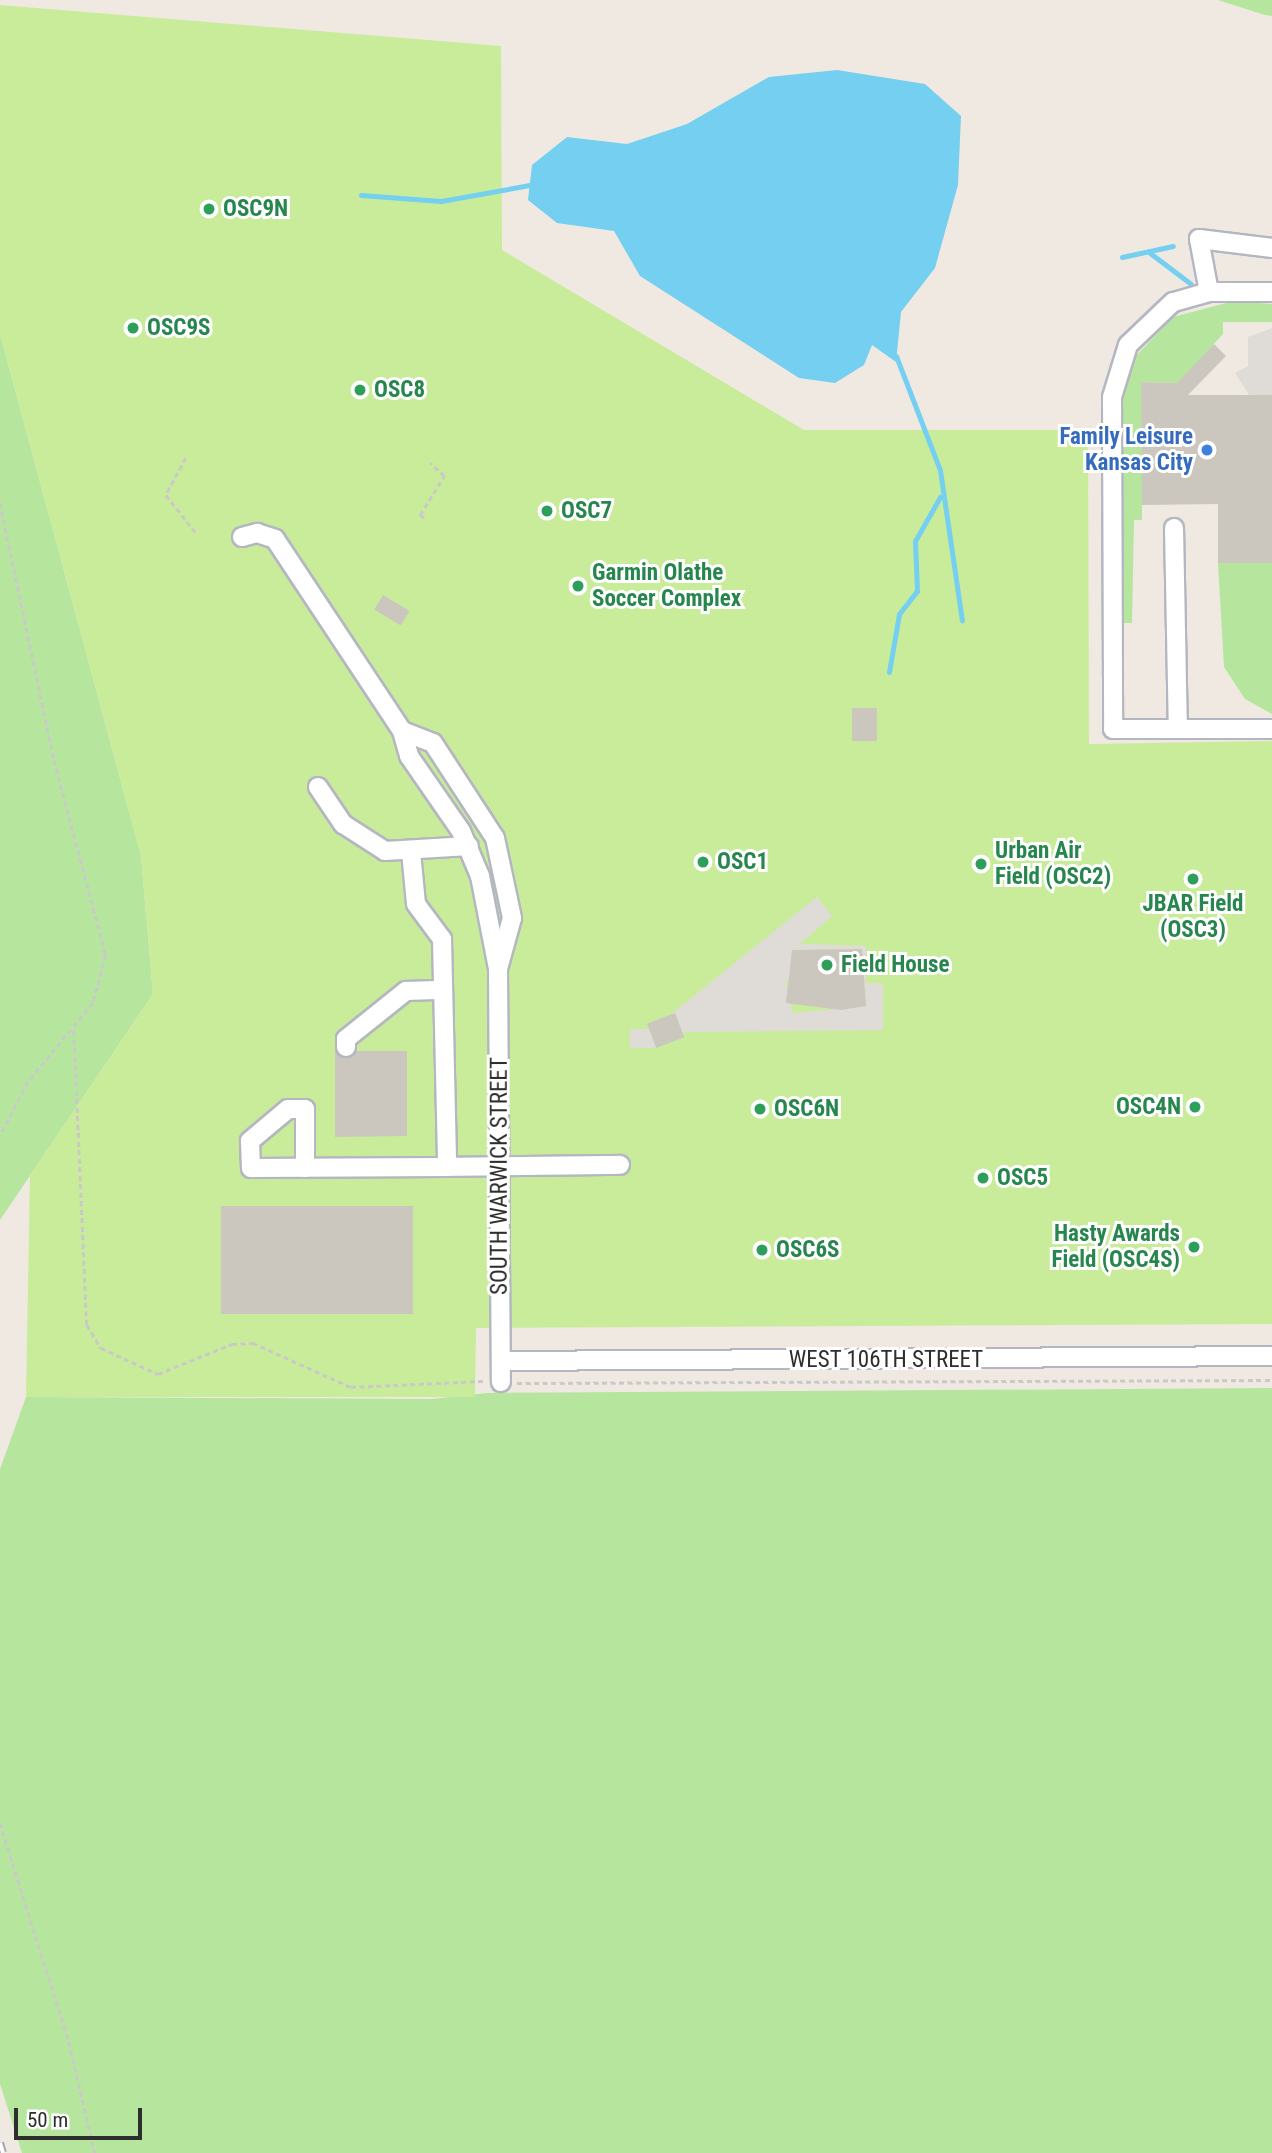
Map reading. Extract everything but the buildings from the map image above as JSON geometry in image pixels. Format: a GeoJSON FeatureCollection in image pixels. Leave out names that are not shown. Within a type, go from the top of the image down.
{"type":"FeatureCollection","features":[{"type":"Feature","properties":{"kind":"street"},"geometry":{"type":"LineString","coordinates":[[1209,292],[1199,239],[1272,248]]}},
{"type":"Feature","properties":{"kind":"street"},"geometry":{"type":"LineString","coordinates":[[1272,292],[1209,292],[1173,302],[1139,330],[1119,362],[1112,397],[1113,729],[1272,729]]}},
{"type":"Feature","properties":{"kind":"street"},"geometry":{"type":"LineString","coordinates":[[1174,528],[1178,729]]}},
{"type":"Feature","properties":{"kind":"street"},"geometry":{"type":"LineString","coordinates":[[242,537],[257,533],[275,539],[402,731]]}},
{"type":"Feature","properties":{"kind":"street","name":"SOUTH WARWICK STREET"},"geometry":{"type":"LineString","coordinates":[[402,731],[409,756],[469,846],[498,969],[500,1382]]}},
{"type":"Feature","properties":{"kind":"street","name":"SOUTH WARWICK STREET"},"geometry":{"type":"LineString","coordinates":[[402,731],[433,743],[495,838],[512,918],[498,969]]}},
{"type":"Feature","properties":{"kind":"street"},"geometry":{"type":"LineString","coordinates":[[318,787],[360,840],[411,852],[469,846]]}},
{"type":"Feature","properties":{"kind":"street"},"geometry":{"type":"LineString","coordinates":[[411,852],[416,904],[442,939],[447,1167]]}},
{"type":"Feature","properties":{"kind":"street"},"geometry":{"type":"LineString","coordinates":[[346,1047],[346,1039],[406,992],[443,990]]}},
{"type":"Feature","properties":{"kind":"street"},"geometry":{"type":"LineString","coordinates":[[305,1168],[621,1166]]}},
{"type":"Feature","properties":{"kind":"street","name":"WEST 106TH STREET"},"geometry":{"type":"LineString","coordinates":[[501,1362],[1272,1356]]}},
{"type":"Feature","properties":{"kind":"path"},"geometry":{"type":"LineString","coordinates":[[186,458],[166,495],[196,533]]}},
{"type":"Feature","properties":{"kind":"path"},"geometry":{"type":"LineString","coordinates":[[424,518],[420,515],[444,476],[430,463]]}},
{"type":"Feature","properties":{"kind":"path"},"geometry":{"type":"LineString","coordinates":[[0,503],[54,760],[106,955],[103,981],[74,1031],[28,1082],[0,1136]]}},
{"type":"Feature","properties":{"kind":"path"},"geometry":{"type":"LineString","coordinates":[[74,1031],[87,1325],[101,1348],[158,1374],[232,1345],[253,1343],[351,1387],[500,1382],[1272,1380]]}},
{"type":"Feature","properties":{"kind":"path"},"geometry":{"type":"LineString","coordinates":[[0,1823],[65,2028],[95,2153]]}},
{"type":"Feature","properties":{"kind":"green space"},"geometry":{"type":"Polygon","coordinates":[[[1218,0],[1272,0],[1272,16],[1265,15],[1218,0]]]}},
{"type":"Feature","properties":{"kind":"green space","name":"Garmin Olathe Soccer Complex"},"geometry":{"type":"Polygon","coordinates":[[[0,5],[501,46],[502,250],[804,430],[1088,430],[1089,744],[1272,741],[1272,1324],[476,1328],[475,1397],[26,1397],[30,1176],[153,994],[141,856],[0,334],[0,5]]]}},
{"type":"Feature","properties":{"kind":"green space"},"geometry":{"type":"Polygon","coordinates":[[[1234,301],[1272,304],[1272,322],[1223,322],[1223,334],[1178,383],[1142,382],[1142,520],[1134,520],[1132,623],[1122,623],[1122,401],[1132,360],[1173,317],[1234,301]]]}},
{"type":"Feature","properties":{"kind":"green space"},"geometry":{"type":"Polygon","coordinates":[[[0,334],[141,856],[153,994],[0,1220],[0,334]]]}},
{"type":"Feature","properties":{"kind":"green space"},"geometry":{"type":"Polygon","coordinates":[[[1218,563],[1272,563],[1272,714],[1245,699],[1224,667],[1218,563]]]}},
{"type":"Feature","properties":{"kind":"green space"},"geometry":{"type":"Polygon","coordinates":[[[1272,1388],[1272,2153],[22,2153],[0,2084],[0,1469],[26,1397],[432,1399],[487,1393],[1272,1388]]]}},
{"type":"Feature","properties":{"kind":"shaded area"},"geometry":{"type":"Polygon","coordinates":[[[1272,328],[1272,395],[1249,395],[1235,373],[1248,366],[1248,337],[1272,328]]]}},
{"type":"Feature","properties":{"kind":"shaded area"},"geometry":{"type":"Polygon","coordinates":[[[817,897],[832,916],[800,944],[866,946],[866,983],[883,983],[883,1030],[685,1032],[653,1048],[630,1048],[630,1029],[647,1029],[670,1015],[817,897]],[[862,949],[792,950],[792,981],[786,982],[793,1013],[866,1006],[862,949]]]}},
{"type":"Feature","properties":{"kind":"water"},"geometry":{"type":"Polygon","coordinates":[[[837,70],[925,84],[961,116],[958,185],[935,268],[901,312],[896,362],[872,345],[864,365],[835,383],[799,378],[640,276],[614,231],[557,223],[528,200],[532,165],[567,137],[627,144],[687,124],[769,77],[837,70]]]}},
{"type":"Feature","properties":{"kind":"waterway"},"geometry":{"type":"LineString","coordinates":[[361,195],[441,201],[530,185]]}},
{"type":"Feature","properties":{"kind":"waterway"},"geometry":{"type":"LineString","coordinates":[[1122,257],[1173,246]]}},
{"type":"Feature","properties":{"kind":"waterway"},"geometry":{"type":"LineString","coordinates":[[1150,253],[1191,284]]}},
{"type":"Feature","properties":{"kind":"waterway"},"geometry":{"type":"LineString","coordinates":[[896,356],[940,470],[962,620]]}},
{"type":"Feature","properties":{"kind":"waterway"},"geometry":{"type":"LineString","coordinates":[[889,672],[899,614],[917,591],[915,541],[940,497]]}},
{"type":"Feature","properties":{"kind":"railway"},"geometry":{"type":"LineString","coordinates":[[0,2143],[3,2153]]}},
{"type":"Feature","properties":{"kind":"place","name":"OSC9N"},"geometry":{"type":"Point","coordinates":[209,209]}},
{"type":"Feature","properties":{"kind":"place","name":"OSC9S"},"geometry":{"type":"Point","coordinates":[133,328]}},
{"type":"Feature","properties":{"kind":"place","name":"OSC8"},"geometry":{"type":"Point","coordinates":[360,390]}},
{"type":"Feature","properties":{"kind":"place","name":"Family Leisure Kansas City"},"geometry":{"type":"Point","coordinates":[1207,450]}},
{"type":"Feature","properties":{"kind":"place","name":"OSC7"},"geometry":{"type":"Point","coordinates":[547,511]}},
{"type":"Feature","properties":{"kind":"place","name":"Garmin Olathe Soccer Complex"},"geometry":{"type":"Point","coordinates":[578,586]}},
{"type":"Feature","properties":{"kind":"place","name":"OSC1"},"geometry":{"type":"Point","coordinates":[703,862]}},
{"type":"Feature","properties":{"kind":"place","name":"Urban Air Field (OSC2)"},"geometry":{"type":"Point","coordinates":[981,864]}},
{"type":"Feature","properties":{"kind":"place","name":"JBAR Field (OSC3)"},"geometry":{"type":"Point","coordinates":[1193,879]}},
{"type":"Feature","properties":{"kind":"place","name":"Field House"},"geometry":{"type":"Point","coordinates":[827,965]}},
{"type":"Feature","properties":{"kind":"place","name":"OSC4N"},"geometry":{"type":"Point","coordinates":[1195,1107]}},
{"type":"Feature","properties":{"kind":"place","name":"OSC6N"},"geometry":{"type":"Point","coordinates":[760,1109]}},
{"type":"Feature","properties":{"kind":"place","name":"OSC5"},"geometry":{"type":"Point","coordinates":[983,1178]}},
{"type":"Feature","properties":{"kind":"place","name":"Hasty Awards Field (OSC4S)"},"geometry":{"type":"Point","coordinates":[1194,1247]}},
{"type":"Feature","properties":{"kind":"place","name":"OSC6S"},"geometry":{"type":"Point","coordinates":[762,1250]}}]}
